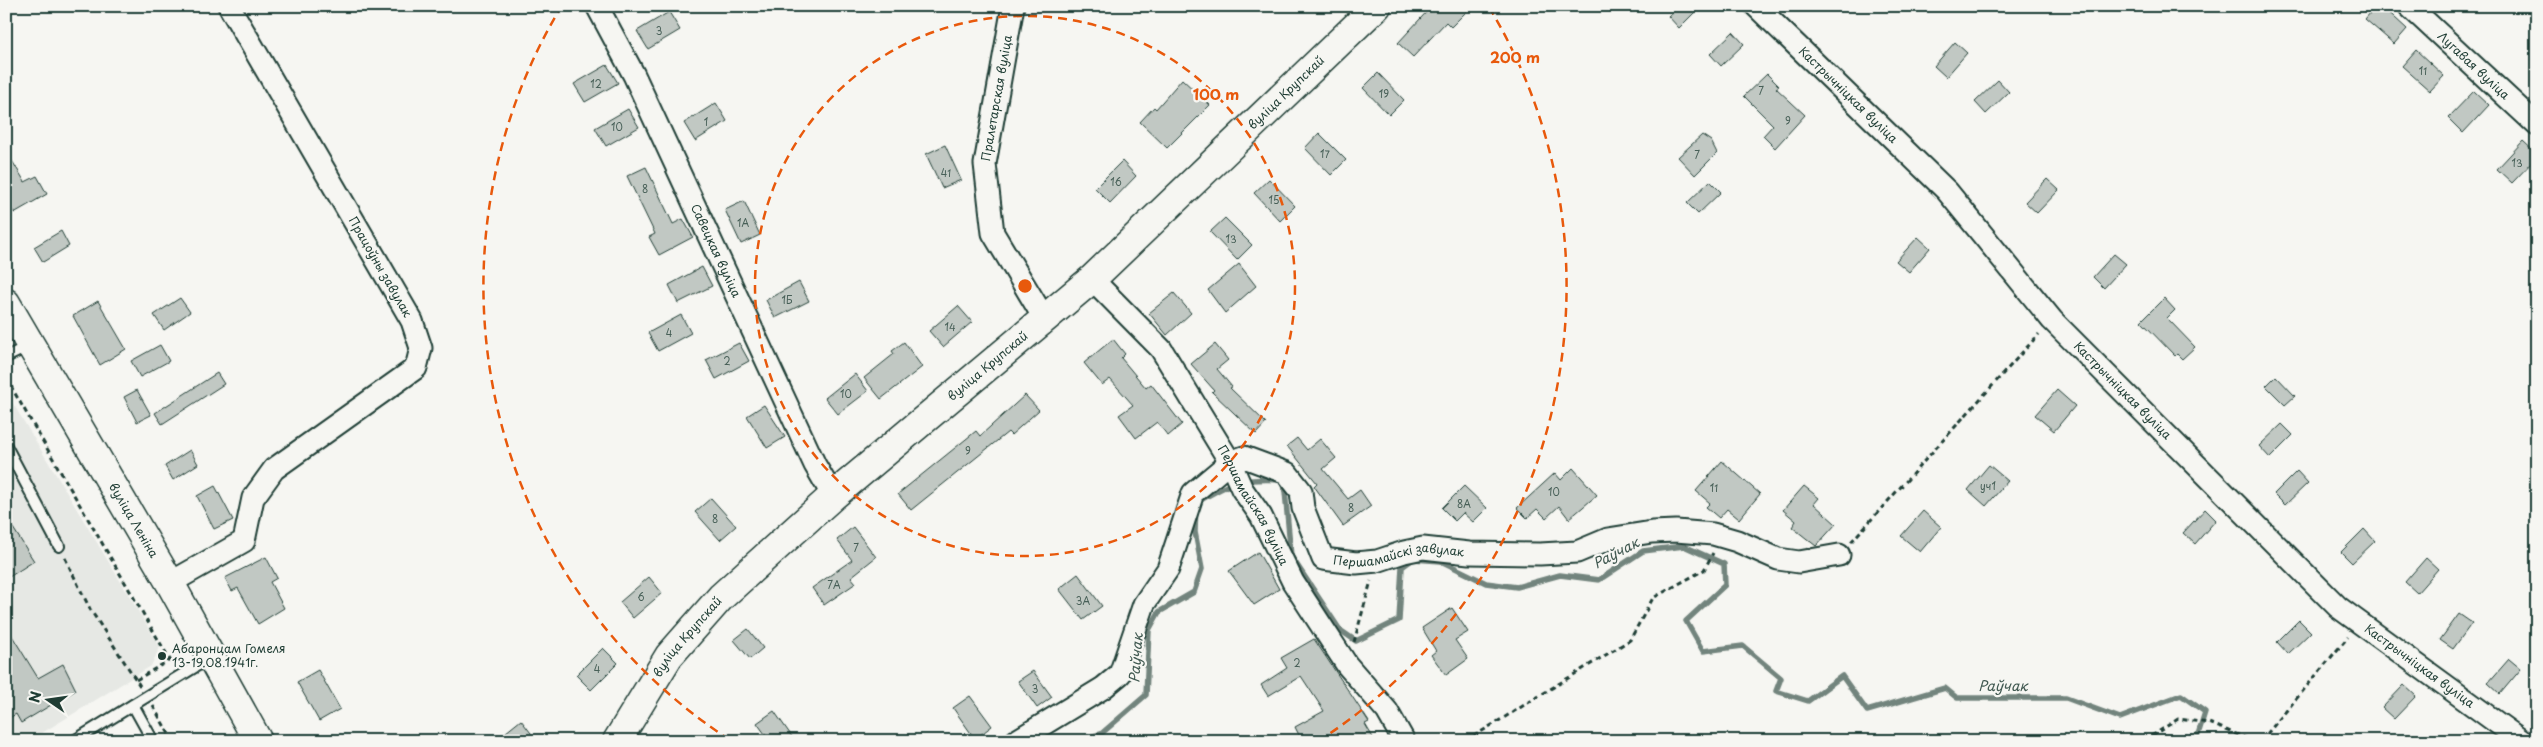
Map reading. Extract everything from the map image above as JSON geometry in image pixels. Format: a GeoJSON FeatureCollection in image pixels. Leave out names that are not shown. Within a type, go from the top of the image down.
{"type":"FeatureCollection","features":[{"type":"Feature","properties":{"kind":"street","name":"Працоўны завулак"},"geometry":{"type":"LineString","coordinates":[[170,583],[244,541],[253,498],[274,469],[416,368],[421,348],[412,321],[229,6]]}},
{"type":"Feature","properties":{"kind":"street","name":"Савецкая вуліца"},"geometry":{"type":"LineString","coordinates":[[598,6],[634,74],[815,465],[833,496]]}},
{"type":"Feature","properties":{"kind":"street","name":"вуліца Крупскай"},"geometry":{"type":"LineString","coordinates":[[616,741],[669,656],[721,597],[833,496],[1092,279],[1377,6]]}},
{"type":"Feature","properties":{"kind":"street","name":"Кастрычніцкая вуліца"},"geometry":{"type":"LineString","coordinates":[[1756,6],[1947,191],[2052,320],[2338,607],[2522,741]]}},
{"type":"Feature","properties":{"kind":"street","name":"Лугавая вуліца"},"geometry":{"type":"LineString","coordinates":[[2409,6],[2537,125]]}},
{"type":"Feature","properties":{"kind":"street","name":"Пралетарская вуліца"},"geometry":{"type":"LineString","coordinates":[[1011,9],[984,164],[994,233],[1044,318]]}},
{"type":"Feature","properties":{"kind":"street","name":"Першамайская вуліца"},"geometry":{"type":"LineString","coordinates":[[1092,279],[1161,349],[1261,516],[1298,590],[1347,665],[1387,711],[1404,741]]}},
{"type":"Feature","properties":{"kind":"street","name":"вуліца Леніна"},"geometry":{"type":"LineString","coordinates":[[6,303],[18,352],[170,583],[258,741]]}},
{"type":"Feature","properties":{"kind":"street","name":"Першамайскі завулак"},"geometry":{"type":"LineString","coordinates":[[1235,475],[1244,457],[1287,473],[1301,491],[1303,508],[1323,559],[1356,563],[1376,562],[1404,552],[1423,548],[1496,554],[1577,552],[1608,539],[1652,532],[1712,534],[1785,560],[1799,562],[1839,555]]}},
{"type":"Feature","properties":{"kind":"street"},"geometry":{"type":"LineString","coordinates":[[1016,741],[1103,688],[1120,674],[1144,604],[1168,569],[1194,493],[1235,475]]}},
{"type":"Feature","properties":{"kind":"lane"},"geometry":{"type":"LineString","coordinates":[[6,446],[59,546]]}},
{"type":"Feature","properties":{"kind":"lane"},"geometry":{"type":"LineString","coordinates":[[74,741],[212,657]]}},
{"type":"Feature","properties":{"kind":"lane"},"geometry":{"type":"LineString","coordinates":[[133,705],[153,741]]}},
{"type":"Feature","properties":{"kind":"path"},"geometry":{"type":"LineString","coordinates":[[1839,555],[2052,320]]}},
{"type":"Feature","properties":{"kind":"path"},"geometry":{"type":"LineString","coordinates":[[6,378],[179,677]]}},
{"type":"Feature","properties":{"kind":"path"},"geometry":{"type":"LineString","coordinates":[[59,546],[90,609],[136,680],[170,660]]}},
{"type":"Feature","properties":{"kind":"path"},"geometry":{"type":"LineString","coordinates":[[1466,741],[1630,640],[1653,598],[1704,570],[1716,548]]}},
{"type":"Feature","properties":{"kind":"path"},"geometry":{"type":"LineString","coordinates":[[1358,629],[1376,562]]}},
{"type":"Feature","properties":{"kind":"path"},"geometry":{"type":"LineString","coordinates":[[2261,741],[2360,624]]}},
{"type":"Feature","properties":{"kind":"path"},"geometry":{"type":"LineString","coordinates":[[147,696],[173,741]]}},
{"type":"Feature","properties":{"kind":"path"},"geometry":{"type":"LineString","coordinates":[[2144,741],[2178,719],[2209,723],[2252,741]]}},
{"type":"Feature","properties":{"kind":"shaded area"},"geometry":{"type":"Polygon","coordinates":[[[6,392],[160,647],[151,666],[29,741],[6,741],[6,392]]]}},
{"type":"Feature","properties":{"kind":"building"},"geometry":{"type":"Polygon","coordinates":[[[1432,6],[1472,6],[1451,27],[1446,22],[1413,57],[1398,43],[1432,6]]]}},
{"type":"Feature","properties":{"kind":"building"},"geometry":{"type":"Polygon","coordinates":[[[1679,6],[1701,6],[1679,28],[1668,16],[1679,6]]]}},
{"type":"Feature","properties":{"kind":"building"},"geometry":{"type":"Polygon","coordinates":[[[2376,6],[2382,6],[2407,29],[2394,44],[2365,19],[2376,6]]]}},
{"type":"Feature","properties":{"kind":"building"},"geometry":{"type":"Polygon","coordinates":[[[669,12],[680,30],[648,49],[637,31],[669,12]]]}},
{"type":"Feature","properties":{"kind":"building"},"geometry":{"type":"Polygon","coordinates":[[[1733,32],[1744,44],[1721,66],[1710,54],[1733,32]]]}},
{"type":"Feature","properties":{"kind":"building"},"geometry":{"type":"Polygon","coordinates":[[[1955,42],[1967,53],[1946,77],[1934,66],[1955,42]]]}},
{"type":"Feature","properties":{"kind":"building"},"geometry":{"type":"Polygon","coordinates":[[[2416,50],[2444,76],[2430,91],[2402,66],[2416,50]]]}},
{"type":"Feature","properties":{"kind":"building"},"geometry":{"type":"Polygon","coordinates":[[[607,65],[618,83],[585,102],[574,84],[607,65]]]}},
{"type":"Feature","properties":{"kind":"building"},"geometry":{"type":"Polygon","coordinates":[[[1378,73],[1404,100],[1389,115],[1363,88],[1378,73]]]}},
{"type":"Feature","properties":{"kind":"building"},"geometry":{"type":"Polygon","coordinates":[[[1767,74],[1779,86],[1776,88],[1805,115],[1775,148],[1763,136],[1773,125],[1744,96],[1767,74]]]}},
{"type":"Feature","properties":{"kind":"building"},"geometry":{"type":"Polygon","coordinates":[[[1182,79],[1210,105],[1167,148],[1140,122],[1154,107],[1156,109],[1182,79]]]}},
{"type":"Feature","properties":{"kind":"building"},"geometry":{"type":"Polygon","coordinates":[[[1998,80],[2009,92],[1986,114],[1975,102],[1998,80]]]}},
{"type":"Feature","properties":{"kind":"building"},"geometry":{"type":"Polygon","coordinates":[[[2474,91],[2489,105],[2463,133],[2448,118],[2474,91]]]}},
{"type":"Feature","properties":{"kind":"building"},"geometry":{"type":"Polygon","coordinates":[[[716,103],[727,121],[695,141],[684,123],[716,103]]]}},
{"type":"Feature","properties":{"kind":"building"},"geometry":{"type":"Polygon","coordinates":[[[628,109],[639,127],[606,146],[595,128],[628,109]]]}},
{"type":"Feature","properties":{"kind":"building"},"geometry":{"type":"Polygon","coordinates":[[[1319,133],[1346,160],[1331,175],[1305,148],[1319,133]]]}},
{"type":"Feature","properties":{"kind":"building"},"geometry":{"type":"Polygon","coordinates":[[[1702,135],[1711,141],[1717,153],[1695,175],[1678,157],[1702,135]]]}},
{"type":"Feature","properties":{"kind":"building"},"geometry":{"type":"Polygon","coordinates":[[[2523,141],[2537,154],[2537,157],[2512,183],[2497,169],[2523,141]]]}},
{"type":"Feature","properties":{"kind":"building"},"geometry":{"type":"Polygon","coordinates":[[[945,145],[961,180],[942,188],[926,154],[945,145]]]}},
{"type":"Feature","properties":{"kind":"building"},"geometry":{"type":"Polygon","coordinates":[[[6,151],[25,182],[37,176],[47,194],[14,213],[6,198],[6,151]]]}},
{"type":"Feature","properties":{"kind":"building"},"geometry":{"type":"Polygon","coordinates":[[[1122,161],[1136,176],[1110,203],[1095,188],[1122,161]]]}},
{"type":"Feature","properties":{"kind":"building"},"geometry":{"type":"Polygon","coordinates":[[[646,167],[673,224],[683,219],[693,237],[659,255],[649,237],[655,234],[627,176],[646,167]]]}},
{"type":"Feature","properties":{"kind":"building"},"geometry":{"type":"Polygon","coordinates":[[[1269,179],[1295,206],[1280,221],[1254,193],[1269,179]]]}},
{"type":"Feature","properties":{"kind":"building"},"geometry":{"type":"Polygon","coordinates":[[[2047,179],[2059,190],[2037,213],[2025,202],[2047,179]]]}},
{"type":"Feature","properties":{"kind":"building"},"geometry":{"type":"Polygon","coordinates":[[[1710,181],[1721,192],[1698,214],[1687,203],[1710,181]]]}},
{"type":"Feature","properties":{"kind":"building"},"geometry":{"type":"Polygon","coordinates":[[[744,201],[760,235],[741,244],[725,210],[744,201]]]}},
{"type":"Feature","properties":{"kind":"building"},"geometry":{"type":"Polygon","coordinates":[[[1225,218],[1252,245],[1237,260],[1210,232],[1225,218]]]}},
{"type":"Feature","properties":{"kind":"building"},"geometry":{"type":"Polygon","coordinates":[[[61,231],[69,246],[43,262],[34,247],[61,231]]]}},
{"type":"Feature","properties":{"kind":"building"},"geometry":{"type":"Polygon","coordinates":[[[1918,237],[1930,248],[1909,272],[1896,261],[1918,237]]]}},
{"type":"Feature","properties":{"kind":"building"},"geometry":{"type":"Polygon","coordinates":[[[2114,254],[2126,264],[2104,288],[2093,277],[2114,254]]]}},
{"type":"Feature","properties":{"kind":"building"},"geometry":{"type":"Polygon","coordinates":[[[1239,264],[1256,286],[1225,313],[1208,290],[1239,264]]]}},
{"type":"Feature","properties":{"kind":"building"},"geometry":{"type":"Polygon","coordinates":[[[702,267],[712,286],[678,303],[669,285],[702,267]]]}},
{"type":"Feature","properties":{"kind":"building"},"geometry":{"type":"Polygon","coordinates":[[[799,282],[809,301],[775,318],[766,300],[799,282]]]}},
{"type":"Feature","properties":{"kind":"building"},"geometry":{"type":"Polygon","coordinates":[[[1174,293],[1191,313],[1167,335],[1149,313],[1174,293]]]}},
{"type":"Feature","properties":{"kind":"building"},"geometry":{"type":"Polygon","coordinates":[[[180,298],[190,312],[164,330],[154,315],[180,298]]]}},
{"type":"Feature","properties":{"kind":"building"},"geometry":{"type":"Polygon","coordinates":[[[2164,298],[2175,310],[2167,318],[2195,347],[2182,359],[2177,354],[2175,356],[2141,321],[2164,298]]]}},
{"type":"Feature","properties":{"kind":"building"},"geometry":{"type":"Polygon","coordinates":[[[98,301],[126,349],[100,365],[73,316],[98,301]]]}},
{"type":"Feature","properties":{"kind":"building"},"geometry":{"type":"Polygon","coordinates":[[[958,306],[972,322],[943,347],[929,331],[958,306]]]}},
{"type":"Feature","properties":{"kind":"building"},"geometry":{"type":"Polygon","coordinates":[[[681,315],[691,333],[658,351],[648,333],[681,315]]]}},
{"type":"Feature","properties":{"kind":"building"},"geometry":{"type":"Polygon","coordinates":[[[1113,339],[1125,354],[1121,358],[1146,388],[1151,384],[1182,424],[1168,436],[1157,422],[1136,438],[1119,415],[1133,405],[1110,379],[1102,385],[1084,363],[1113,339]]]}},
{"type":"Feature","properties":{"kind":"building"},"geometry":{"type":"Polygon","coordinates":[[[904,342],[922,367],[881,399],[864,378],[894,354],[892,351],[904,342]]]}},
{"type":"Feature","properties":{"kind":"building"},"geometry":{"type":"Polygon","coordinates":[[[739,343],[749,361],[716,379],[706,360],[739,343]]]}},
{"type":"Feature","properties":{"kind":"building"},"geometry":{"type":"Polygon","coordinates":[[[1215,344],[1228,360],[1217,369],[1232,387],[1230,388],[1266,423],[1256,434],[1212,392],[1214,390],[1191,364],[1215,344]]]}},
{"type":"Feature","properties":{"kind":"building"},"geometry":{"type":"Polygon","coordinates":[[[160,345],[169,361],[140,377],[131,361],[160,345]]]}},
{"type":"Feature","properties":{"kind":"building"},"geometry":{"type":"Polygon","coordinates":[[[217,373],[224,384],[162,424],[155,413],[217,373]]]}},
{"type":"Feature","properties":{"kind":"building"},"geometry":{"type":"Polygon","coordinates":[[[855,374],[868,391],[838,414],[825,398],[855,374]]]}},
{"type":"Feature","properties":{"kind":"building"},"geometry":{"type":"Polygon","coordinates":[[[2276,376],[2295,396],[2285,405],[2266,386],[2276,376]]]}},
{"type":"Feature","properties":{"kind":"building"},"geometry":{"type":"Polygon","coordinates":[[[137,390],[151,415],[137,422],[124,397],[137,390]]]}},
{"type":"Feature","properties":{"kind":"building"},"geometry":{"type":"Polygon","coordinates":[[[2057,390],[2075,406],[2054,431],[2035,415],[2057,390]]]}},
{"type":"Feature","properties":{"kind":"building"},"geometry":{"type":"Polygon","coordinates":[[[1025,395],[1039,410],[1011,435],[1008,432],[911,510],[898,494],[976,431],[980,436],[1025,395]]]}},
{"type":"Feature","properties":{"kind":"building"},"geometry":{"type":"Polygon","coordinates":[[[764,405],[785,437],[767,448],[747,416],[764,405]]]}},
{"type":"Feature","properties":{"kind":"building"},"geometry":{"type":"Polygon","coordinates":[[[2282,424],[2293,435],[2270,458],[2259,446],[2282,424]]]}},
{"type":"Feature","properties":{"kind":"building"},"geometry":{"type":"Polygon","coordinates":[[[1297,438],[1307,450],[1320,439],[1336,458],[1323,469],[1348,499],[1360,490],[1371,506],[1343,526],[1314,486],[1317,483],[1287,446],[1297,438]]]}},
{"type":"Feature","properties":{"kind":"building"},"geometry":{"type":"Polygon","coordinates":[[[190,450],[198,464],[173,480],[165,466],[190,450]]]}},
{"type":"Feature","properties":{"kind":"building"},"geometry":{"type":"Polygon","coordinates":[[[1722,461],[1760,494],[1739,519],[1727,509],[1719,518],[1706,507],[1710,503],[1696,491],[1722,461]]]}},
{"type":"Feature","properties":{"kind":"building"},"geometry":{"type":"Polygon","coordinates":[[[1989,465],[2008,481],[1986,506],[1968,490],[1989,465]]]}},
{"type":"Feature","properties":{"kind":"building"},"geometry":{"type":"Polygon","coordinates":[[[1573,468],[1597,495],[1569,519],[1559,506],[1546,518],[1537,509],[1527,518],[1517,508],[1555,473],[1561,480],[1573,468]]]}},
{"type":"Feature","properties":{"kind":"building"},"geometry":{"type":"Polygon","coordinates":[[[2297,471],[2308,483],[2285,505],[2274,494],[2297,471]]]}},
{"type":"Feature","properties":{"kind":"building"},"geometry":{"type":"Polygon","coordinates":[[[215,486],[233,520],[214,529],[197,496],[215,486]]]}},
{"type":"Feature","properties":{"kind":"building"},"geometry":{"type":"Polygon","coordinates":[[[1464,486],[1487,508],[1473,522],[1463,513],[1455,521],[1442,508],[1464,486]]]}},
{"type":"Feature","properties":{"kind":"building"},"geometry":{"type":"Polygon","coordinates":[[[1804,486],[1819,498],[1814,504],[1836,524],[1816,546],[1792,527],[1796,521],[1783,510],[1804,486]]]}},
{"type":"Feature","properties":{"kind":"building"},"geometry":{"type":"Polygon","coordinates":[[[711,498],[736,526],[720,540],[695,512],[711,498]]]}},
{"type":"Feature","properties":{"kind":"building"},"geometry":{"type":"Polygon","coordinates":[[[2205,509],[2216,520],[2195,544],[2183,533],[2205,509]]]}},
{"type":"Feature","properties":{"kind":"building"},"geometry":{"type":"Polygon","coordinates":[[[1923,511],[1941,527],[1920,552],[1901,536],[1923,511]]]}},
{"type":"Feature","properties":{"kind":"building"},"geometry":{"type":"Polygon","coordinates":[[[6,517],[34,561],[6,579],[6,517]]]}},
{"type":"Feature","properties":{"kind":"building"},"geometry":{"type":"Polygon","coordinates":[[[853,527],[876,557],[851,577],[856,583],[824,605],[812,588],[852,560],[837,540],[853,527]]]}},
{"type":"Feature","properties":{"kind":"building"},"geometry":{"type":"Polygon","coordinates":[[[2364,529],[2375,541],[2352,563],[2341,552],[2364,529]]]}},
{"type":"Feature","properties":{"kind":"building"},"geometry":{"type":"Polygon","coordinates":[[[1258,552],[1279,589],[1254,605],[1229,571],[1258,552]]]}},
{"type":"Feature","properties":{"kind":"building"},"geometry":{"type":"Polygon","coordinates":[[[266,557],[277,578],[270,582],[284,608],[258,624],[238,588],[232,591],[225,578],[266,557]]]}},
{"type":"Feature","properties":{"kind":"building"},"geometry":{"type":"Polygon","coordinates":[[[2426,558],[2438,569],[2417,593],[2405,582],[2426,558]]]}},
{"type":"Feature","properties":{"kind":"building"},"geometry":{"type":"Polygon","coordinates":[[[1078,574],[1102,606],[1083,620],[1059,589],[1078,574]]]}},
{"type":"Feature","properties":{"kind":"building"},"geometry":{"type":"Polygon","coordinates":[[[649,577],[662,593],[633,618],[620,602],[649,577]]]}},
{"type":"Feature","properties":{"kind":"building"},"geometry":{"type":"Polygon","coordinates":[[[1452,608],[1468,632],[1455,640],[1468,659],[1446,675],[1431,655],[1436,651],[1422,628],[1452,608]]]}},
{"type":"Feature","properties":{"kind":"building"},"geometry":{"type":"Polygon","coordinates":[[[2459,614],[2472,623],[2453,649],[2440,640],[2459,614]]]}},
{"type":"Feature","properties":{"kind":"building"},"geometry":{"type":"Polygon","coordinates":[[[2299,620],[2311,632],[2288,654],[2277,642],[2299,620]]]}},
{"type":"Feature","properties":{"kind":"building"},"geometry":{"type":"Polygon","coordinates":[[[6,626],[38,678],[63,664],[76,690],[21,723],[16,714],[6,720],[6,626]]]}},
{"type":"Feature","properties":{"kind":"building"},"geometry":{"type":"Polygon","coordinates":[[[748,629],[763,648],[750,659],[734,640],[748,629]]]}},
{"type":"Feature","properties":{"kind":"building"},"geometry":{"type":"Polygon","coordinates":[[[1314,639],[1369,722],[1365,724],[1375,741],[1302,741],[1295,727],[1324,711],[1301,676],[1268,696],[1261,685],[1287,668],[1281,658],[1314,639]]]}},
{"type":"Feature","properties":{"kind":"building"},"geometry":{"type":"Polygon","coordinates":[[[603,648],[618,663],[591,690],[576,675],[603,648]]]}},
{"type":"Feature","properties":{"kind":"building"},"geometry":{"type":"Polygon","coordinates":[[[2509,659],[2521,669],[2500,694],[2488,683],[2509,659]]]}},
{"type":"Feature","properties":{"kind":"building"},"geometry":{"type":"Polygon","coordinates":[[[318,670],[340,709],[319,721],[297,682],[318,670]]]}},
{"type":"Feature","properties":{"kind":"building"},"geometry":{"type":"Polygon","coordinates":[[[1033,671],[1052,697],[1037,708],[1018,681],[1033,671]]]}},
{"type":"Feature","properties":{"kind":"building"},"geometry":{"type":"Polygon","coordinates":[[[2404,685],[2416,696],[2394,719],[2382,708],[2404,685]]]}},
{"type":"Feature","properties":{"kind":"building"},"geometry":{"type":"Polygon","coordinates":[[[970,696],[992,726],[975,739],[953,708],[970,696]]]}},
{"type":"Feature","properties":{"kind":"building"},"geometry":{"type":"Polygon","coordinates":[[[774,711],[795,741],[770,741],[757,723],[774,711]]]}},
{"type":"Feature","properties":{"kind":"building"},"geometry":{"type":"Polygon","coordinates":[[[521,720],[537,741],[495,741],[521,720]]]}},
{"type":"Feature","properties":{"kind":"waterway","name":"Раўчак"},"geometry":{"type":"LineString","coordinates":[[1073,741],[1101,734],[1146,695],[1149,630],[1159,612],[1194,592],[1202,569],[1195,532],[1196,503],[1219,489],[1238,482],[1269,479],[1284,480],[1291,556],[1340,630],[1356,641],[1399,620],[1402,567],[1413,559],[1441,561],[1486,583],[1517,587],[1560,575],[1599,580],[1643,551],[1684,546],[1724,564],[1725,585],[1686,621],[1703,651],[1743,646],[1781,678],[1776,691],[1808,701],[1842,676],[1867,711],[1945,688],[1957,698],[2066,698],[2120,718],[2181,695],[2205,712],[2196,741]]}},
{"type":"Feature","properties":{"kind":"place","name":"Абаронцам Гомеля 13-19.08.1941г."},"geometry":{"type":"Point","coordinates":[162,656]}}]}
